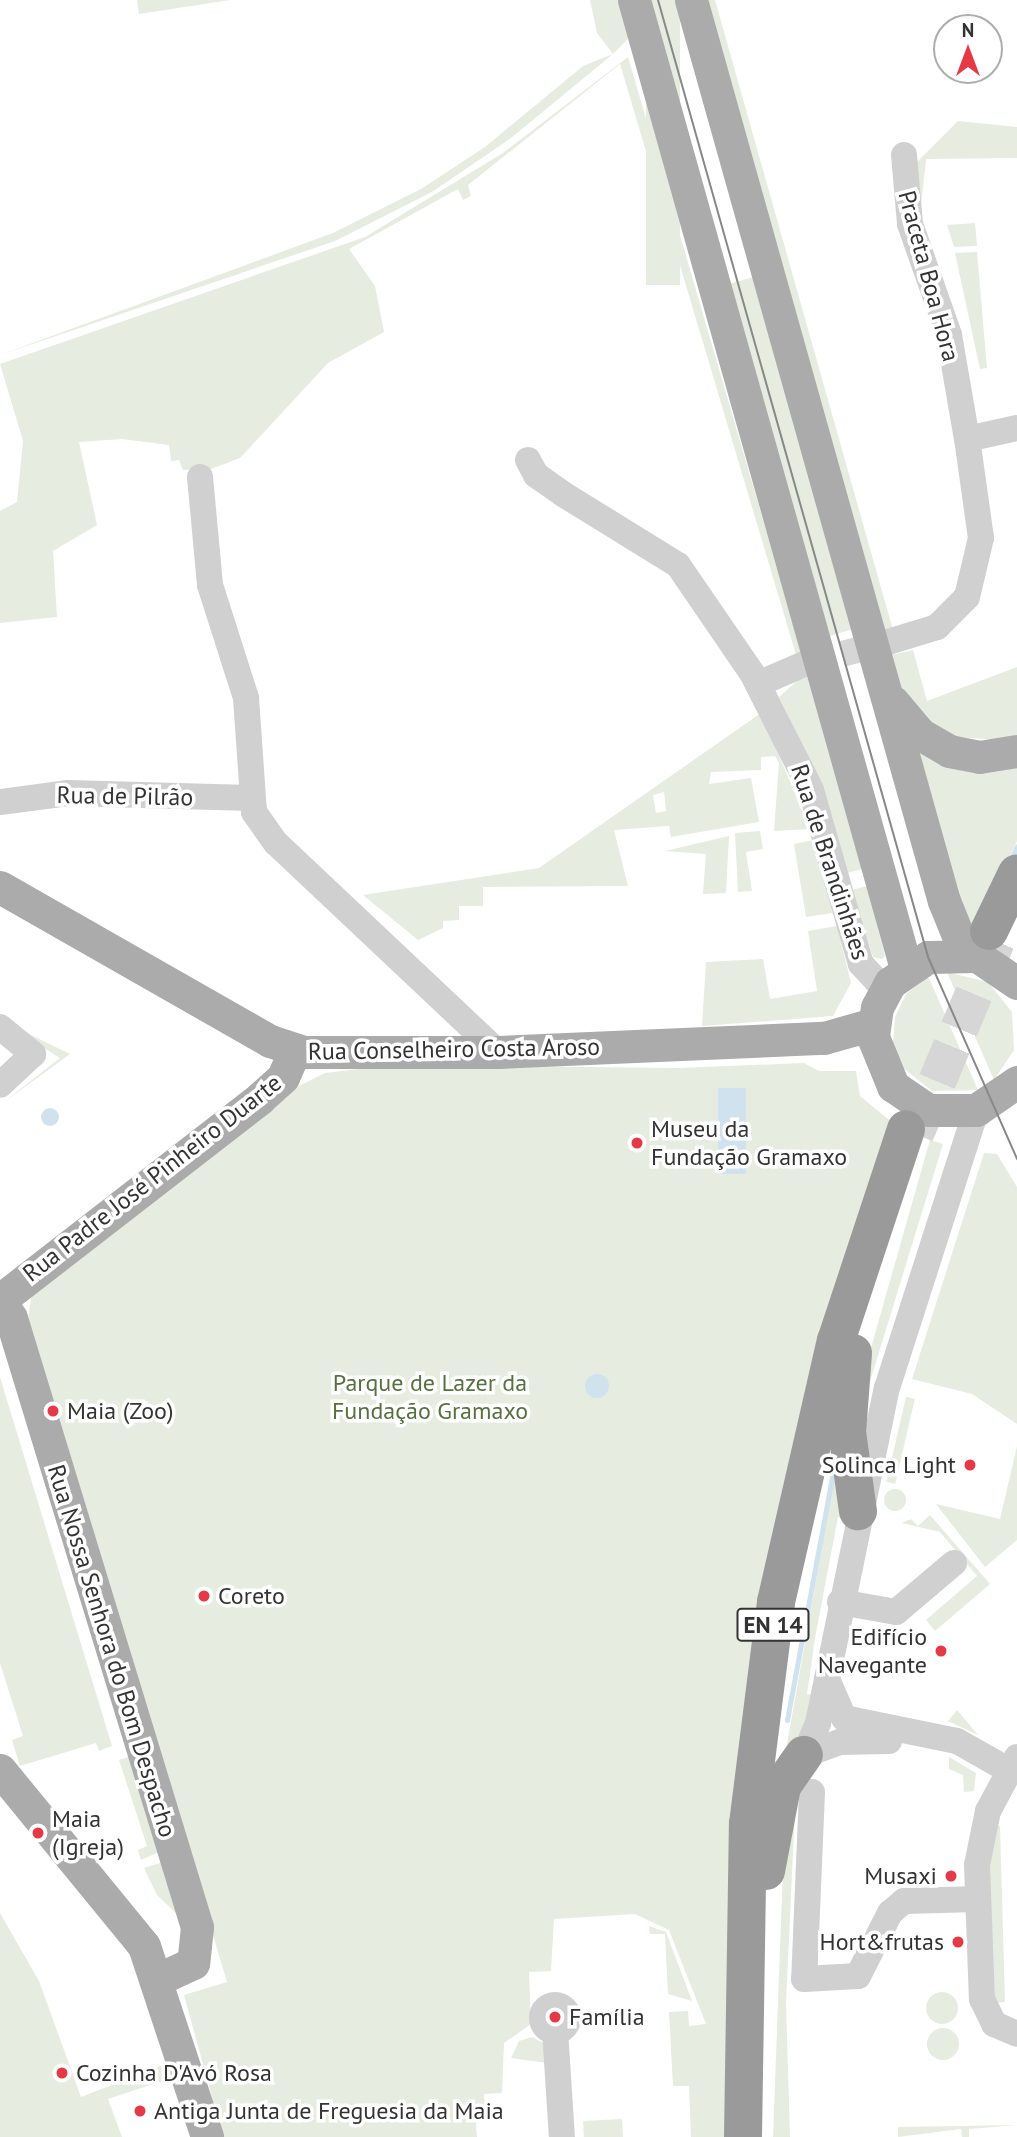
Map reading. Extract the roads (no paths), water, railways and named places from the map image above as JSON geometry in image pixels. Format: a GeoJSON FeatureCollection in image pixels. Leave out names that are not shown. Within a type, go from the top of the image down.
{"type":"FeatureCollection","features":[{"type":"Feature","properties":{"kind":"highway"},"geometry":{"type":"LineString","coordinates":[[985,939],[1017,873]]}},
{"type":"Feature","properties":{"kind":"highway"},"geometry":{"type":"LineString","coordinates":[[985,939],[1017,897]]}},
{"type":"Feature","properties":{"kind":"highway","name":"EN 14"},"geometry":{"type":"LineString","coordinates":[[743,2137],[748,1824],[776,1602],[836,1341],[911,1132],[857,1309],[785,1612],[762,1786],[752,1952],[753,2137]]}},
{"type":"Feature","properties":{"kind":"highway"},"geometry":{"type":"LineString","coordinates":[[857,1309],[847,1432],[858,1511]]}},
{"type":"Feature","properties":{"kind":"highway"},"geometry":{"type":"LineString","coordinates":[[752,1952],[782,1786],[804,1755]]}},
{"type":"Feature","properties":{"kind":"main road"},"geometry":{"type":"LineString","coordinates":[[634,0],[896,979],[874,1037],[893,1086],[915,1104],[941,1112],[976,1110],[1017,1082]]}},
{"type":"Feature","properties":{"kind":"main road"},"geometry":{"type":"LineString","coordinates":[[691,0],[952,927],[985,939]]}},
{"type":"Feature","properties":{"kind":"main road"},"geometry":{"type":"LineString","coordinates":[[885,692],[920,734],[949,751],[979,757],[1017,751]]}},
{"type":"Feature","properties":{"kind":"main road","name":"Rua Conselheiro Costa Aroso"},"geometry":{"type":"LineString","coordinates":[[0,887],[295,1050],[498,1052],[874,1037]]}},
{"type":"Feature","properties":{"kind":"main road"},"geometry":{"type":"LineString","coordinates":[[896,979],[936,955],[985,939]]}},
{"type":"Feature","properties":{"kind":"main road"},"geometry":{"type":"LineString","coordinates":[[985,939],[988,960],[1017,983]]}},
{"type":"Feature","properties":{"kind":"main road","name":"Rua Padre José Pinheiro Duarte"},"geometry":{"type":"LineString","coordinates":[[0,1301],[260,1098],[284,1077],[295,1050]]}},
{"type":"Feature","properties":{"kind":"main road","name":"Rua Nossa Senhora do Bom Despacho"},"geometry":{"type":"LineString","coordinates":[[0,1301],[11,1318],[197,1927],[193,1963],[157,1980]]}},
{"type":"Feature","properties":{"kind":"main road"},"geometry":{"type":"LineString","coordinates":[[0,1770],[95,1879],[137,1934],[157,1980],[207,2137]]}},
{"type":"Feature","properties":{"kind":"street","name":"Praceta Boa Hora"},"geometry":{"type":"LineString","coordinates":[[888,642],[946,620],[974,581],[981,538],[949,335],[910,225],[904,155]]}},
{"type":"Feature","properties":{"kind":"street"},"geometry":{"type":"LineString","coordinates":[[967,439],[1017,428]]}},
{"type":"Feature","properties":{"kind":"street","name":"Rua de Brandinhães"},"geometry":{"type":"LineString","coordinates":[[528,460],[554,487],[678,565],[758,684],[811,790],[861,964],[896,979]]}},
{"type":"Feature","properties":{"kind":"street"},"geometry":{"type":"LineString","coordinates":[[200,477],[210,585],[246,698],[251,799],[276,843],[498,1052]]}},
{"type":"Feature","properties":{"kind":"street"},"geometry":{"type":"LineString","coordinates":[[758,684],[804,664]]}},
{"type":"Feature","properties":{"kind":"street","name":"Rua de Pilrão"},"geometry":{"type":"LineString","coordinates":[[0,802],[68,793],[251,799]]}},
{"type":"Feature","properties":{"kind":"street"},"geometry":{"type":"LineString","coordinates":[[0,1027],[33,1054],[0,1085]]}},
{"type":"Feature","properties":{"kind":"street"},"geometry":{"type":"LineString","coordinates":[[804,1755],[827,1679],[858,1511],[903,1329],[976,1110]]}},
{"type":"Feature","properties":{"kind":"street"},"geometry":{"type":"LineString","coordinates":[[840,1602],[896,1612],[954,1563]]}},
{"type":"Feature","properties":{"kind":"street"},"geometry":{"type":"LineString","coordinates":[[827,1679],[844,1718],[911,1736],[957,1741],[1012,1764],[981,1836],[978,1899],[985,2009],[994,2024],[1017,2034]]}},
{"type":"Feature","properties":{"kind":"street"},"geometry":{"type":"LineString","coordinates":[[804,1755],[841,1742],[911,1736]]}},
{"type":"Feature","properties":{"kind":"street"},"geometry":{"type":"LineString","coordinates":[[812,1791],[804,1979],[858,1976],[890,1913],[904,1901],[978,1899]]}},
{"type":"Feature","properties":{"kind":"street"},"geometry":{"type":"LineString","coordinates":[[555,2030],[562,2137]]}},
{"type":"Feature","properties":{"kind":"water"},"geometry":{"type":"Polygon","coordinates":[[[718,1088],[746,1088],[746,1174],[718,1174],[718,1088]]]}},
{"type":"Feature","properties":{"kind":"water"},"geometry":{"type":"Polygon","coordinates":[[[50,1108],[56,1111],[59,1117],[56,1123],[50,1126],[44,1123],[41,1117],[44,1111],[50,1108]]]}},
{"type":"Feature","properties":{"kind":"water"},"geometry":{"type":"Polygon","coordinates":[[[597,1374],[605,1378],[609,1386],[605,1394],[597,1398],[589,1394],[585,1386],[589,1378],[597,1374]]]}},
{"type":"Feature","properties":{"kind":"waterway"},"geometry":{"type":"LineString","coordinates":[[1011,859],[1017,846]]}},
{"type":"Feature","properties":{"kind":"waterway"},"geometry":{"type":"LineString","coordinates":[[787,1720],[834,1466]]}},
{"type":"Feature","properties":{"kind":"tunnel"},"geometry":{"type":"LineString","coordinates":[[804,664],[888,642]]}},
{"type":"Feature","properties":{"kind":"tunnel"},"geometry":{"type":"LineString","coordinates":[[915,1134],[999,934]]}},
{"type":"Feature","properties":{"kind":"tram line"},"geometry":{"type":"LineString","coordinates":[[658,0],[928,957],[1017,1159]]}},
{"type":"Feature","properties":{"kind":"place","name":"Museu da Fundação Gramaxo"},"geometry":{"type":"Point","coordinates":[637,1143]}},
{"type":"Feature","properties":{"kind":"place","name":"Maia (Zoo)"},"geometry":{"type":"Point","coordinates":[53,1411]}},
{"type":"Feature","properties":{"kind":"place","name":"Solinca Light"},"geometry":{"type":"Point","coordinates":[970,1465]}},
{"type":"Feature","properties":{"kind":"place","name":"Coreto"},"geometry":{"type":"Point","coordinates":[204,1596]}},
{"type":"Feature","properties":{"kind":"place","name":"Edifício Navegante"},"geometry":{"type":"Point","coordinates":[941,1651]}},
{"type":"Feature","properties":{"kind":"place","name":"Maia (Igreja)"},"geometry":{"type":"Point","coordinates":[38,1833]}},
{"type":"Feature","properties":{"kind":"place","name":"Musaxi"},"geometry":{"type":"Point","coordinates":[951,1876]}},
{"type":"Feature","properties":{"kind":"place","name":"Hort&frutas"},"geometry":{"type":"Point","coordinates":[958,1942]}},
{"type":"Feature","properties":{"kind":"place","name":"Família"},"geometry":{"type":"Point","coordinates":[555,2017]}},
{"type":"Feature","properties":{"kind":"place","name":"Cozinha D'Avó Rosa"},"geometry":{"type":"Point","coordinates":[62,2073]}},
{"type":"Feature","properties":{"kind":"place","name":"Antiga Junta de Freguesia da Maia"},"geometry":{"type":"Point","coordinates":[140,2111]}},
{"type":"Feature","properties":{"kind":"park label","name":"Parque de Lazer da Fundação Gramaxo"},"geometry":{"type":"Point","coordinates":[430,1397]}}]}
